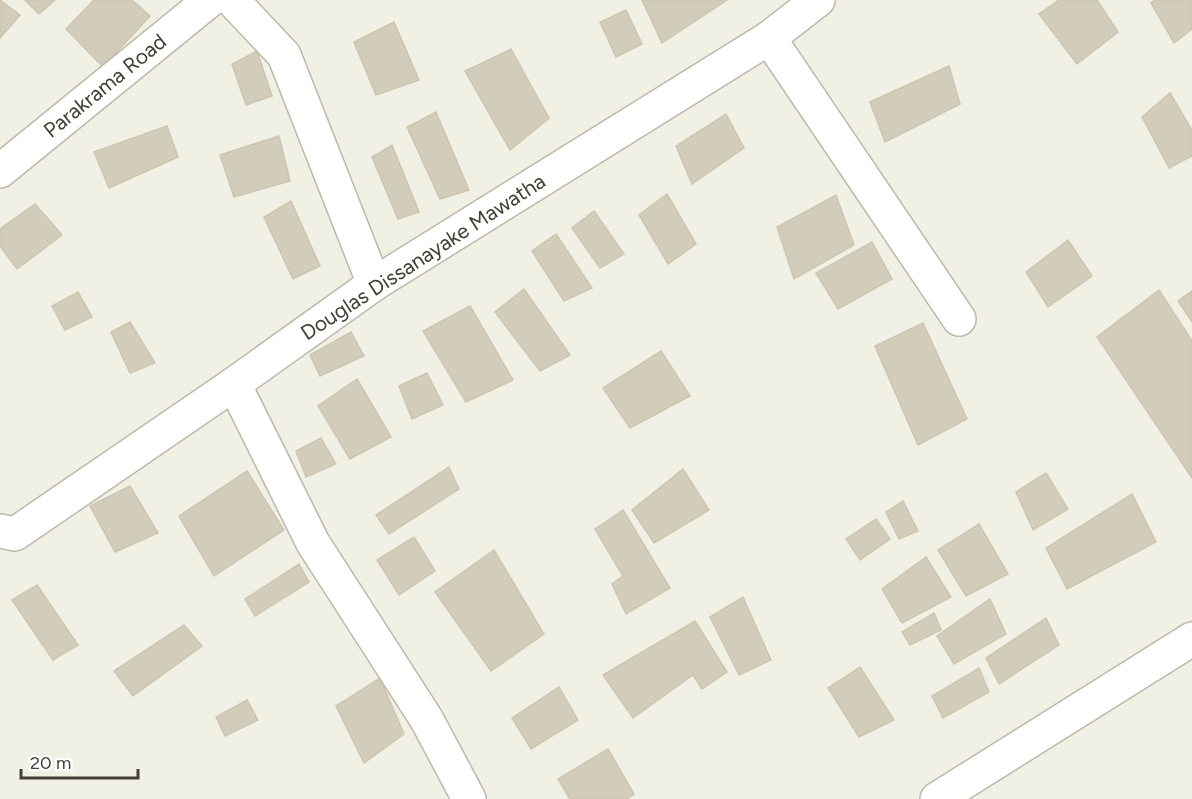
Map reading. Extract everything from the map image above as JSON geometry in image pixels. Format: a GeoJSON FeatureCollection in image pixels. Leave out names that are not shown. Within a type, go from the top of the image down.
{"type":"FeatureCollection","features":[{"type":"Feature","properties":{"kind":"street","name":"Parakrama Road"},"geometry":{"type":"LineString","coordinates":[[0,171],[210,0]]}},
{"type":"Feature","properties":{"kind":"street"},"geometry":{"type":"LineString","coordinates":[[232,0],[284,56],[374,284]]}},
{"type":"Feature","properties":{"kind":"street","name":"Douglas Dissanayake Mawatha"},"geometry":{"type":"LineString","coordinates":[[0,531],[15,534],[234,384],[374,284],[769,38],[818,0]]}},
{"type":"Feature","properties":{"kind":"street"},"geometry":{"type":"LineString","coordinates":[[769,38],[959,319]]}},
{"type":"Feature","properties":{"kind":"street"},"geometry":{"type":"LineString","coordinates":[[234,384],[313,543],[427,720],[470,799]]}},
{"type":"Feature","properties":{"kind":"street"},"geometry":{"type":"LineString","coordinates":[[937,799],[1192,639]]}},
{"type":"Feature","properties":{"kind":"building"},"geometry":{"type":"Polygon","coordinates":[[[0,0],[20,15],[0,38],[0,0]]]}},
{"type":"Feature","properties":{"kind":"building"},"geometry":{"type":"Polygon","coordinates":[[[25,0],[55,0],[39,14],[25,0]]]}},
{"type":"Feature","properties":{"kind":"building"},"geometry":{"type":"Polygon","coordinates":[[[94,0],[132,0],[150,16],[103,67],[66,29],[94,0]]]}},
{"type":"Feature","properties":{"kind":"building"},"geometry":{"type":"Polygon","coordinates":[[[642,0],[727,0],[662,43],[642,0]]]}},
{"type":"Feature","properties":{"kind":"building"},"geometry":{"type":"Polygon","coordinates":[[[1059,0],[1097,0],[1118,32],[1077,64],[1039,14],[1059,0]]]}},
{"type":"Feature","properties":{"kind":"building"},"geometry":{"type":"Polygon","coordinates":[[[1155,0],[1192,0],[1192,29],[1174,43],[1151,3],[1155,0]]]}},
{"type":"Feature","properties":{"kind":"building"},"geometry":{"type":"Polygon","coordinates":[[[626,10],[642,44],[616,57],[600,22],[626,10]]]}},
{"type":"Feature","properties":{"kind":"building"},"geometry":{"type":"Polygon","coordinates":[[[394,22],[419,80],[376,95],[354,42],[394,22]]]}},
{"type":"Feature","properties":{"kind":"building"},"geometry":{"type":"Polygon","coordinates":[[[511,49],[549,118],[510,150],[465,71],[511,49]]]}},
{"type":"Feature","properties":{"kind":"building"},"geometry":{"type":"Polygon","coordinates":[[[257,51],[272,96],[246,105],[232,64],[257,51]]]}},
{"type":"Feature","properties":{"kind":"building"},"geometry":{"type":"Polygon","coordinates":[[[949,66],[960,104],[885,142],[870,102],[949,66]]]}},
{"type":"Feature","properties":{"kind":"building"},"geometry":{"type":"Polygon","coordinates":[[[1170,93],[1192,130],[1192,156],[1169,168],[1142,117],[1170,93]]]}},
{"type":"Feature","properties":{"kind":"building"},"geometry":{"type":"Polygon","coordinates":[[[436,112],[469,190],[440,199],[407,127],[436,112]]]}},
{"type":"Feature","properties":{"kind":"building"},"geometry":{"type":"Polygon","coordinates":[[[726,114],[744,148],[692,184],[676,146],[726,114]]]}},
{"type":"Feature","properties":{"kind":"building"},"geometry":{"type":"Polygon","coordinates":[[[167,126],[178,157],[109,188],[94,152],[167,126]]]}},
{"type":"Feature","properties":{"kind":"building"},"geometry":{"type":"Polygon","coordinates":[[[279,136],[290,181],[234,197],[220,155],[279,136]]]}},
{"type":"Feature","properties":{"kind":"building"},"geometry":{"type":"Polygon","coordinates":[[[392,145],[419,212],[398,219],[372,157],[392,145]]]}},
{"type":"Feature","properties":{"kind":"building"},"geometry":{"type":"Polygon","coordinates":[[[667,194],[696,244],[668,264],[639,215],[667,194]]]}},
{"type":"Feature","properties":{"kind":"building"},"geometry":{"type":"Polygon","coordinates":[[[836,195],[854,245],[794,279],[777,227],[836,195]]]}},
{"type":"Feature","properties":{"kind":"building"},"geometry":{"type":"Polygon","coordinates":[[[291,201],[320,266],[293,279],[264,217],[291,201]]]}},
{"type":"Feature","properties":{"kind":"building"},"geometry":{"type":"Polygon","coordinates":[[[35,204],[62,235],[17,269],[0,246],[0,229],[35,204]]]}},
{"type":"Feature","properties":{"kind":"building"},"geometry":{"type":"Polygon","coordinates":[[[594,211],[624,254],[600,268],[572,228],[594,211]]]}},
{"type":"Feature","properties":{"kind":"building"},"geometry":{"type":"Polygon","coordinates":[[[556,234],[592,288],[564,301],[532,251],[556,234]]]}},
{"type":"Feature","properties":{"kind":"building"},"geometry":{"type":"Polygon","coordinates":[[[1068,240],[1092,276],[1048,307],[1026,272],[1068,240]]]}},
{"type":"Feature","properties":{"kind":"building"},"geometry":{"type":"Polygon","coordinates":[[[872,242],[892,279],[838,309],[816,273],[872,242]]]}},
{"type":"Feature","properties":{"kind":"building"},"geometry":{"type":"Polygon","coordinates":[[[524,289],[570,355],[540,371],[495,312],[524,289]]]}},
{"type":"Feature","properties":{"kind":"building"},"geometry":{"type":"Polygon","coordinates":[[[1159,290],[1192,341],[1192,478],[1097,337],[1159,290]]]}},
{"type":"Feature","properties":{"kind":"building"},"geometry":{"type":"Polygon","coordinates":[[[1192,291],[1192,322],[1178,301],[1192,291]]]}},
{"type":"Feature","properties":{"kind":"building"},"geometry":{"type":"Polygon","coordinates":[[[78,292],[92,317],[65,330],[52,306],[78,292]]]}},
{"type":"Feature","properties":{"kind":"building"},"geometry":{"type":"Polygon","coordinates":[[[470,306],[513,380],[466,402],[423,331],[470,306]]]}},
{"type":"Feature","properties":{"kind":"building"},"geometry":{"type":"Polygon","coordinates":[[[130,322],[155,363],[130,373],[111,332],[130,322]]]}},
{"type":"Feature","properties":{"kind":"building"},"geometry":{"type":"Polygon","coordinates":[[[923,323],[967,419],[918,445],[875,346],[923,323]]]}},
{"type":"Feature","properties":{"kind":"building"},"geometry":{"type":"Polygon","coordinates":[[[351,332],[364,356],[320,376],[310,355],[351,332]]]}},
{"type":"Feature","properties":{"kind":"building"},"geometry":{"type":"Polygon","coordinates":[[[661,351],[690,396],[630,428],[603,388],[661,351]]]}},
{"type":"Feature","properties":{"kind":"building"},"geometry":{"type":"Polygon","coordinates":[[[427,373],[443,405],[412,419],[399,386],[427,373]]]}},
{"type":"Feature","properties":{"kind":"building"},"geometry":{"type":"Polygon","coordinates":[[[357,379],[391,437],[350,459],[318,406],[357,379]]]}},
{"type":"Feature","properties":{"kind":"building"},"geometry":{"type":"Polygon","coordinates":[[[321,438],[336,464],[306,477],[296,451],[321,438]]]}},
{"type":"Feature","properties":{"kind":"building"},"geometry":{"type":"Polygon","coordinates":[[[449,467],[459,489],[389,534],[376,515],[449,467]]]}},
{"type":"Feature","properties":{"kind":"building"},"geometry":{"type":"Polygon","coordinates":[[[683,469],[709,510],[654,543],[632,510],[683,469]]]}},
{"type":"Feature","properties":{"kind":"building"},"geometry":{"type":"Polygon","coordinates":[[[247,471],[284,530],[214,576],[179,516],[247,471]]]}},
{"type":"Feature","properties":{"kind":"building"},"geometry":{"type":"Polygon","coordinates":[[[1046,473],[1068,509],[1033,530],[1016,492],[1046,473]]]}},
{"type":"Feature","properties":{"kind":"building"},"geometry":{"type":"Polygon","coordinates":[[[130,486],[158,533],[115,552],[90,506],[130,486]]]}},
{"type":"Feature","properties":{"kind":"building"},"geometry":{"type":"Polygon","coordinates":[[[1132,494],[1156,542],[1067,589],[1046,548],[1132,494]]]}},
{"type":"Feature","properties":{"kind":"building"},"geometry":{"type":"Polygon","coordinates":[[[903,501],[918,531],[899,539],[886,512],[903,501]]]}},
{"type":"Feature","properties":{"kind":"building"},"geometry":{"type":"Polygon","coordinates":[[[623,510],[670,588],[626,614],[612,584],[623,576],[595,529],[623,510]]]}},
{"type":"Feature","properties":{"kind":"building"},"geometry":{"type":"Polygon","coordinates":[[[876,519],[890,539],[860,560],[846,539],[876,519]]]}},
{"type":"Feature","properties":{"kind":"building"},"geometry":{"type":"Polygon","coordinates":[[[979,524],[1008,574],[966,596],[938,550],[979,524]]]}},
{"type":"Feature","properties":{"kind":"building"},"geometry":{"type":"Polygon","coordinates":[[[414,537],[435,571],[399,595],[377,560],[414,537]]]}},
{"type":"Feature","properties":{"kind":"building"},"geometry":{"type":"Polygon","coordinates":[[[494,550],[544,634],[491,671],[435,592],[494,550]]]}},
{"type":"Feature","properties":{"kind":"building"},"geometry":{"type":"Polygon","coordinates":[[[926,557],[951,597],[902,623],[882,589],[926,557]]]}},
{"type":"Feature","properties":{"kind":"building"},"geometry":{"type":"Polygon","coordinates":[[[299,564],[309,582],[255,616],[245,599],[299,564]]]}},
{"type":"Feature","properties":{"kind":"building"},"geometry":{"type":"Polygon","coordinates":[[[37,585],[78,645],[53,660],[12,600],[37,585]]]}},
{"type":"Feature","properties":{"kind":"building"},"geometry":{"type":"Polygon","coordinates":[[[743,597],[771,660],[739,675],[710,617],[743,597]]]}},
{"type":"Feature","properties":{"kind":"building"},"geometry":{"type":"Polygon","coordinates":[[[990,599],[1006,634],[954,664],[937,636],[990,599]]]}},
{"type":"Feature","properties":{"kind":"building"},"geometry":{"type":"Polygon","coordinates":[[[934,613],[941,630],[910,645],[902,632],[934,613]]]}},
{"type":"Feature","properties":{"kind":"building"},"geometry":{"type":"Polygon","coordinates":[[[1046,618],[1059,645],[999,684],[986,658],[1046,618]]]}},
{"type":"Feature","properties":{"kind":"building"},"geometry":{"type":"Polygon","coordinates":[[[695,621],[727,672],[702,689],[693,675],[633,718],[603,675],[695,621]]]}},
{"type":"Feature","properties":{"kind":"building"},"geometry":{"type":"Polygon","coordinates":[[[184,625],[202,646],[133,696],[114,671],[184,625]]]}},
{"type":"Feature","properties":{"kind":"building"},"geometry":{"type":"Polygon","coordinates":[[[860,667],[894,720],[859,737],[828,688],[860,667]]]}},
{"type":"Feature","properties":{"kind":"building"},"geometry":{"type":"Polygon","coordinates":[[[979,668],[989,692],[943,718],[932,696],[979,668]]]}},
{"type":"Feature","properties":{"kind":"building"},"geometry":{"type":"Polygon","coordinates":[[[380,678],[404,734],[364,763],[336,706],[380,678]]]}},
{"type":"Feature","properties":{"kind":"building"},"geometry":{"type":"Polygon","coordinates":[[[559,687],[578,720],[531,749],[512,718],[559,687]]]}},
{"type":"Feature","properties":{"kind":"building"},"geometry":{"type":"Polygon","coordinates":[[[247,700],[258,720],[225,736],[216,717],[247,700]]]}},
{"type":"Feature","properties":{"kind":"building"},"geometry":{"type":"Polygon","coordinates":[[[608,749],[634,794],[627,799],[570,799],[558,779],[608,749]]]}}]}
